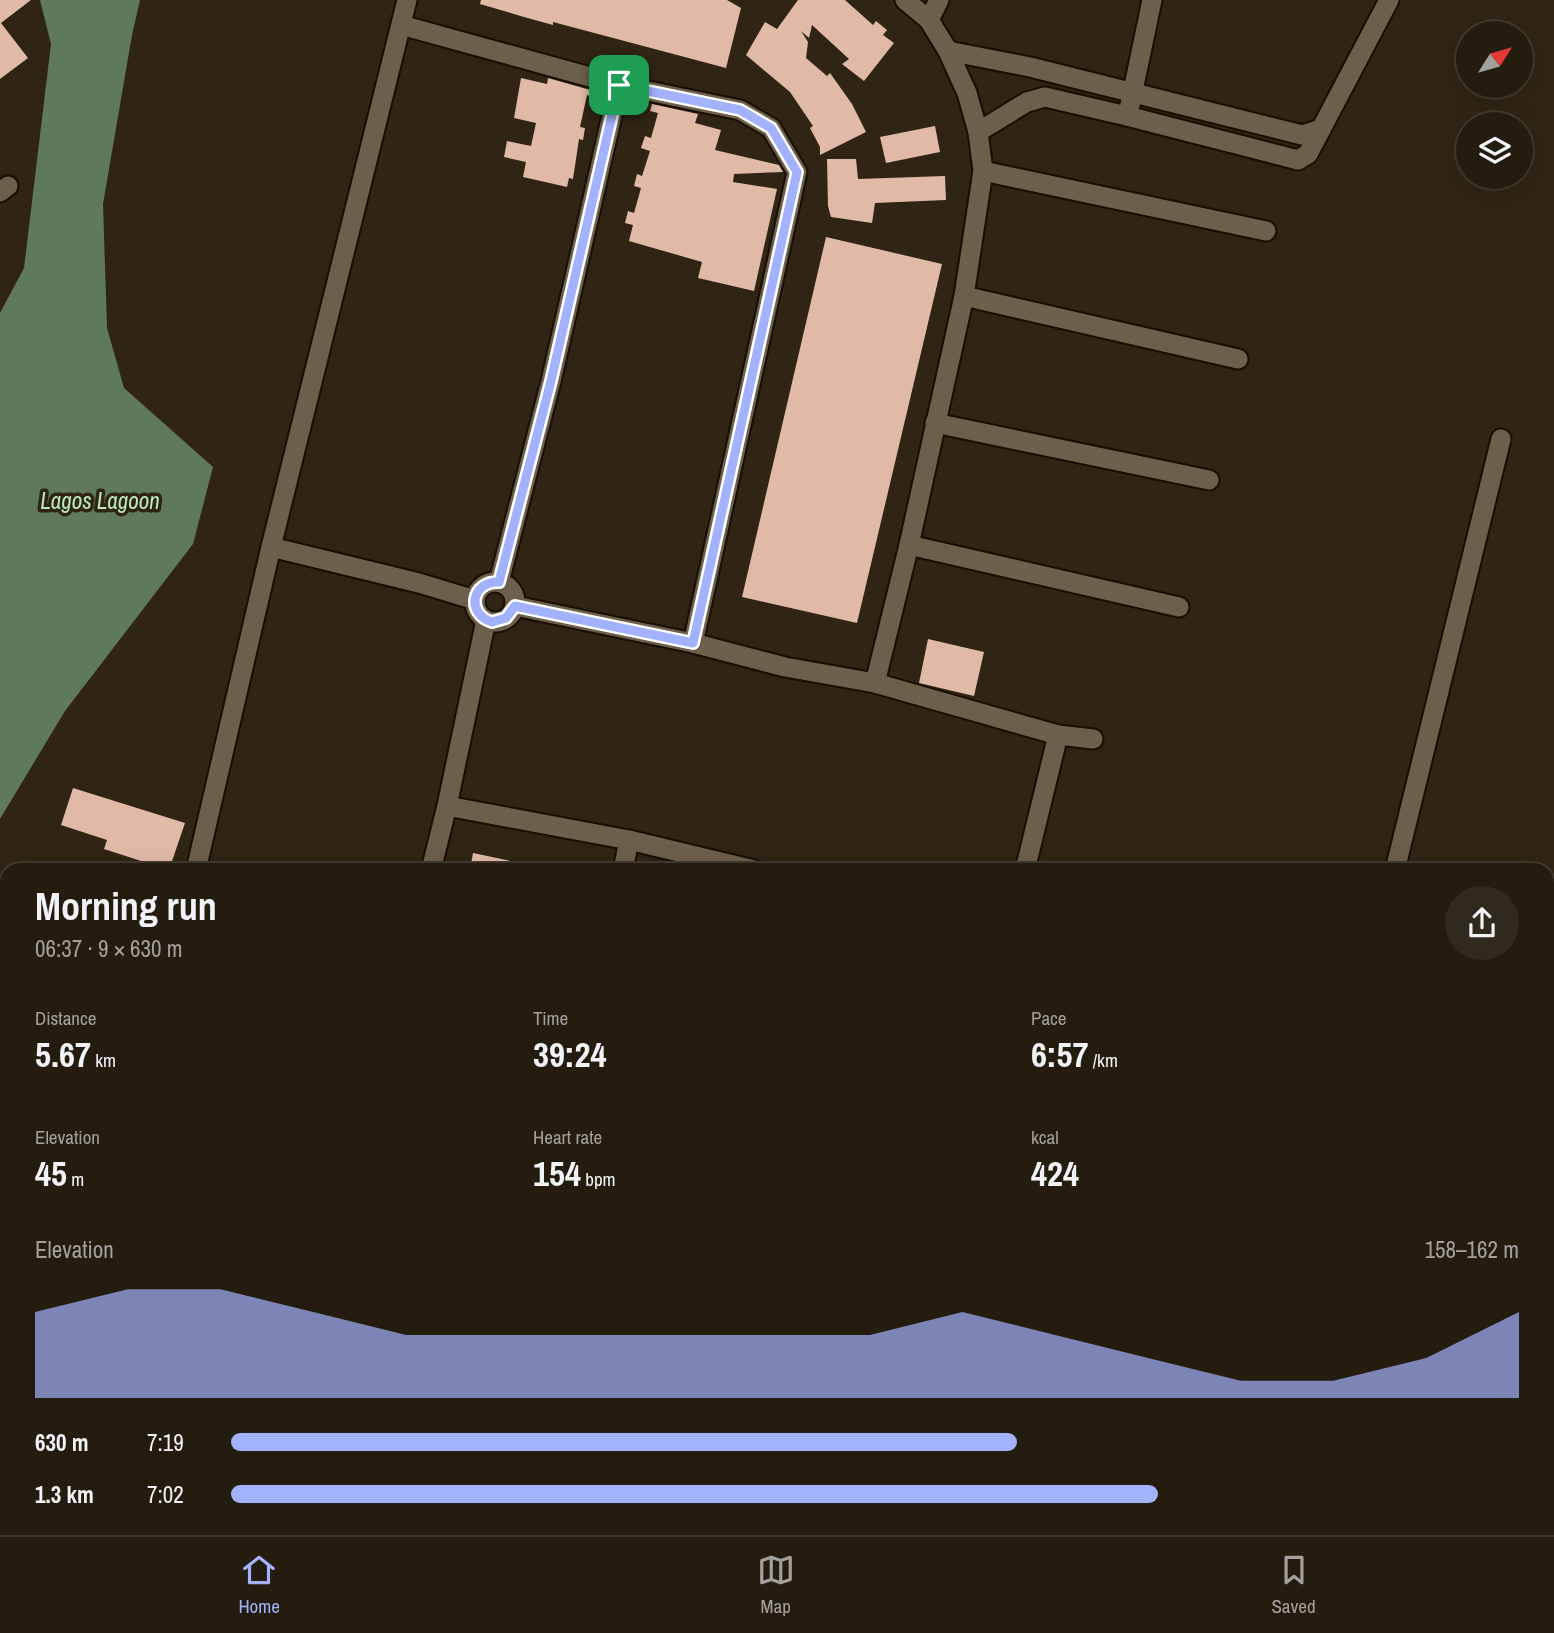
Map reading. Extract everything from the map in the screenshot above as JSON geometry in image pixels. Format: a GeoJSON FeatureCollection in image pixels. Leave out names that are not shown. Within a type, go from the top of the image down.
{"type":"FeatureCollection","features":[{"type":"Feature","properties":{"kind":"street"},"geometry":{"type":"LineString","coordinates":[[198,863],[271,547],[407,0]]}},
{"type":"Feature","properties":{"kind":"street"},"geometry":{"type":"LineString","coordinates":[[875,683],[909,545],[964,296],[983,171],[978,132],[967,93],[948,51],[929,20],[905,0]]}},
{"type":"Feature","properties":{"kind":"street"},"geometry":{"type":"LineString","coordinates":[[929,20],[939,0]]}},
{"type":"Feature","properties":{"kind":"street"},"geometry":{"type":"LineString","coordinates":[[1127,116],[1152,0]]}},
{"type":"Feature","properties":{"kind":"street"},"geometry":{"type":"LineString","coordinates":[[978,132],[1027,102],[1045,97],[1298,160],[1308,154],[1389,0]]}},
{"type":"Feature","properties":{"kind":"street"},"geometry":{"type":"LineString","coordinates":[[401,25],[619,85],[740,110],[771,128],[797,172],[693,643]]}},
{"type":"Feature","properties":{"kind":"street"},"geometry":{"type":"LineString","coordinates":[[948,51],[1030,67],[1302,135],[1321,129]]}},
{"type":"Feature","properties":{"kind":"street"},"geometry":{"type":"LineString","coordinates":[[499,582],[551,381],[619,85]]}},
{"type":"Feature","properties":{"kind":"street"},"geometry":{"type":"LineString","coordinates":[[1240,144],[1244,121]]}},
{"type":"Feature","properties":{"kind":"street"},"geometry":{"type":"LineString","coordinates":[[983,171],[1266,231]]}},
{"type":"Feature","properties":{"kind":"street"},"geometry":{"type":"LineString","coordinates":[[964,296],[1238,359]]}},
{"type":"Feature","properties":{"kind":"street"},"geometry":{"type":"LineString","coordinates":[[936,423],[1209,480]]}},
{"type":"Feature","properties":{"kind":"street"},"geometry":{"type":"LineString","coordinates":[[1397,863],[1501,439]]}},
{"type":"Feature","properties":{"kind":"street"},"geometry":{"type":"LineString","coordinates":[[909,545],[1179,607]]}},
{"type":"Feature","properties":{"kind":"street"},"geometry":{"type":"LineString","coordinates":[[271,547],[419,583],[475,600]]}},
{"type":"Feature","properties":{"kind":"street"},"geometry":{"type":"LineString","coordinates":[[499,582],[512,591],[515,606],[512,613],[500,621],[486,620],[475,608],[477,592],[483,585],[499,582]]}},
{"type":"Feature","properties":{"kind":"street"},"geometry":{"type":"LineString","coordinates":[[515,606],[693,643],[785,667],[875,683],[1058,735],[1093,739]]}},
{"type":"Feature","properties":{"kind":"street"},"geometry":{"type":"LineString","coordinates":[[433,863],[486,620]]}},
{"type":"Feature","properties":{"kind":"street"},"geometry":{"type":"LineString","coordinates":[[1027,863],[1058,735]]}},
{"type":"Feature","properties":{"kind":"street"},"geometry":{"type":"LineString","coordinates":[[447,806],[629,840],[725,863]]}},
{"type":"Feature","properties":{"kind":"street"},"geometry":{"type":"LineString","coordinates":[[624,863],[629,840]]}},
{"type":"Feature","properties":{"kind":"water","name":"Lagos Lagoon"},"geometry":{"type":"Polygon","coordinates":[[[40,0],[140,0],[103,204],[107,328],[124,388],[213,467],[193,544],[65,711],[0,819],[0,313],[24,268],[51,44],[40,0]]]}},
{"type":"Feature","properties":{"kind":"building"},"geometry":{"type":"Polygon","coordinates":[[[0,0],[31,0],[1,23],[28,58],[0,79],[0,0]]]}},
{"type":"Feature","properties":{"kind":"building"},"geometry":{"type":"Polygon","coordinates":[[[481,0],[727,0],[741,8],[726,68],[553,22],[553,25],[524,17],[480,4],[481,0]]]}},
{"type":"Feature","properties":{"kind":"building"},"geometry":{"type":"Polygon","coordinates":[[[798,0],[845,0],[873,25],[876,21],[887,30],[883,35],[894,43],[864,81],[842,64],[849,59],[812,25],[809,38],[801,31],[808,42],[806,58],[827,76],[830,73],[852,104],[866,132],[820,155],[820,147],[810,128],[813,126],[790,92],[746,55],[765,22],[777,29],[798,0]]]}},
{"type":"Feature","properties":{"kind":"building"},"geometry":{"type":"Polygon","coordinates":[[[521,78],[547,84],[548,78],[594,91],[592,97],[587,95],[580,127],[585,128],[583,140],[579,139],[573,179],[569,178],[567,187],[523,177],[526,162],[504,157],[507,141],[531,146],[536,123],[514,118],[521,78]]]}},
{"type":"Feature","properties":{"kind":"building"},"geometry":{"type":"Polygon","coordinates":[[[652,104],[698,114],[695,123],[721,130],[715,150],[779,165],[783,172],[734,174],[733,182],[777,189],[754,291],[698,278],[702,262],[629,241],[633,225],[625,223],[628,211],[634,213],[641,188],[634,186],[637,174],[642,176],[650,151],[641,148],[645,136],[651,138],[658,113],[650,111],[652,104]]]}},
{"type":"Feature","properties":{"kind":"building"},"geometry":{"type":"Polygon","coordinates":[[[935,126],[940,152],[886,163],[880,137],[935,126]]]}},
{"type":"Feature","properties":{"kind":"building"},"geometry":{"type":"Polygon","coordinates":[[[827,159],[856,159],[858,179],[945,176],[946,200],[875,203],[872,223],[831,217],[828,206],[827,159]]]}},
{"type":"Feature","properties":{"kind":"building"},"geometry":{"type":"Polygon","coordinates":[[[826,237],[942,264],[857,623],[742,597],[826,237]]]}},
{"type":"Feature","properties":{"kind":"building"},"geometry":{"type":"Polygon","coordinates":[[[928,639],[984,652],[974,696],[919,683],[928,639]]]}},
{"type":"Feature","properties":{"kind":"building"},"geometry":{"type":"Polygon","coordinates":[[[73,788],[185,823],[171,863],[147,863],[104,849],[107,840],[61,825],[73,788]]]}},
{"type":"Feature","properties":{"kind":"building"},"geometry":{"type":"Polygon","coordinates":[[[473,853],[520,863],[471,863],[473,853]]]}},
{"type":"Feature","properties":{"kind":"route"},"geometry":{"type":"LineString","coordinates":[[619,85],[740,110],[771,128],[797,172],[693,643],[515,606],[506,618],[492,622],[479,615],[475,608],[477,592],[483,585],[499,582],[551,381],[619,85]]}}]}
